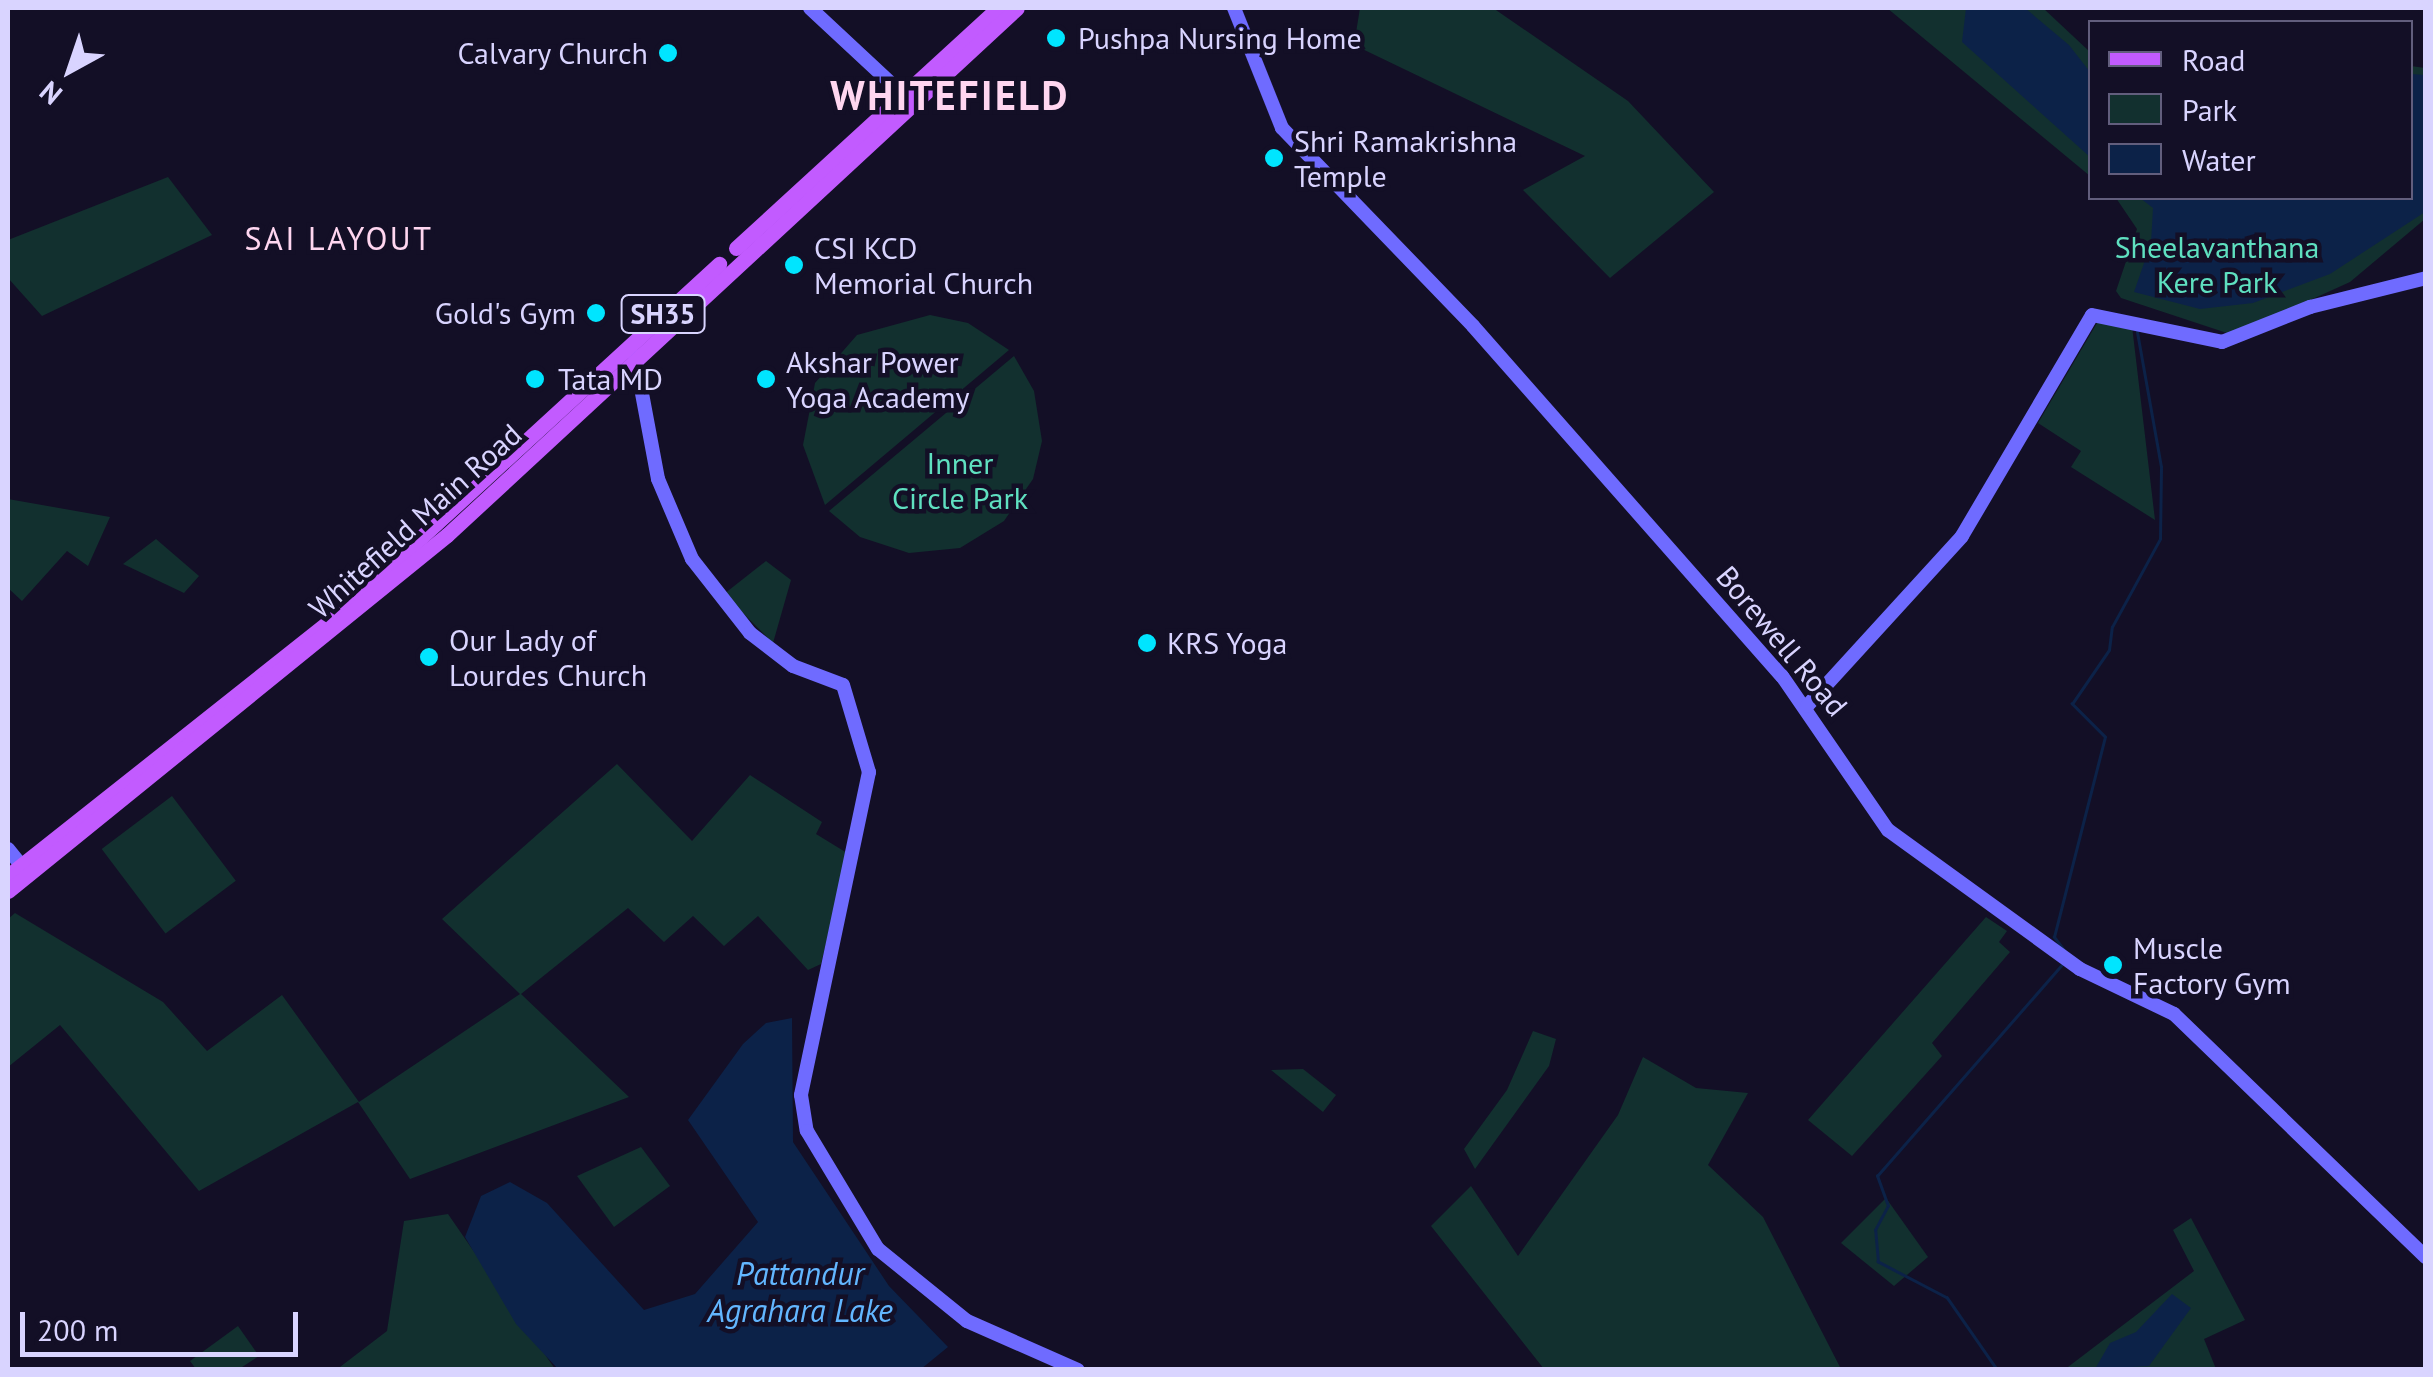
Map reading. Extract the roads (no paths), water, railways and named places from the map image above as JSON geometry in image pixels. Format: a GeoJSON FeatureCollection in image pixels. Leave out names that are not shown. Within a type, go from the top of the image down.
{"type":"FeatureCollection","features":[{"type":"Feature","properties":{"kind":"main road","name":"Whitefield Main Road"},"geometry":{"type":"LineString","coordinates":[[19,872],[343,624],[635,356],[998,8]]}},
{"type":"Feature","properties":{"kind":"main road","name":"Whitefield Main Road"},"geometry":{"type":"LineString","coordinates":[[8,891],[19,872],[439,526],[906,97],[1017,8]]}},
{"type":"Feature","properties":{"kind":"street"},"geometry":{"type":"LineString","coordinates":[[810,8],[906,97]]}},
{"type":"Feature","properties":{"kind":"street","name":"Borewell Road"},"geometry":{"type":"LineString","coordinates":[[1234,8],[1282,128],[1473,326],[1807,706],[1888,830],[2072,964],[2174,1014],[2426,1258]]}},
{"type":"Feature","properties":{"kind":"street"},"geometry":{"type":"LineString","coordinates":[[1807,706],[1962,536],[2092,314],[2222,342],[2310,307],[2426,278]]}},
{"type":"Feature","properties":{"kind":"street"},"geometry":{"type":"LineString","coordinates":[[635,356],[658,479],[692,559],[750,633],[793,666],[843,685],[869,772],[801,1095],[807,1131],[878,1249],[958,1316],[1078,1370]]}},
{"type":"Feature","properties":{"kind":"street"},"geometry":{"type":"LineString","coordinates":[[8,848],[19,872]]}},
{"type":"Feature","properties":{"kind":"water","name":"Sheelavanthana Kere Park"},"geometry":{"type":"Polygon","coordinates":[[[1966,8],[2025,8],[2069,45],[2088,69],[2088,155],[1962,42],[1966,8]]]}},
{"type":"Feature","properties":{"kind":"water","name":"Sheelavanthana Kere Park"},"geometry":{"type":"Polygon","coordinates":[[[2413,74],[2425,75],[2425,212],[2330,274],[2253,303],[2200,309],[2134,292],[2151,243],[2153,208],[2143,200],[2413,200],[2413,74]]]}},
{"type":"Feature","properties":{"kind":"water","name":"Pattandur Agrahara Lake"},"geometry":{"type":"Polygon","coordinates":[[[792,1018],[793,1142],[889,1286],[948,1347],[921,1369],[558,1369],[516,1324],[465,1237],[481,1196],[510,1182],[547,1203],[644,1310],[695,1294],[758,1222],[688,1120],[743,1044],[766,1023],[792,1018]]]}},
{"type":"Feature","properties":{"kind":"water"},"geometry":{"type":"Polygon","coordinates":[[[2172,1294],[2191,1308],[2149,1366],[2095,1369],[2110,1343],[2136,1332],[2172,1294]]]}},
{"type":"Feature","properties":{"kind":"waterway"},"geometry":{"type":"LineString","coordinates":[[2066,953],[2054,937],[2105,737],[2072,704],[2109,650],[2112,627],[2160,539],[2161,467],[2137,332]]}},
{"type":"Feature","properties":{"kind":"waterway"},"geometry":{"type":"LineString","coordinates":[[1997,1370],[1947,1298],[1878,1262],[1875,1230],[1888,1206],[1877,1176],[2062,965]]}},
{"type":"Feature","properties":{"kind":"place","name":"Pushpa Nursing Home"},"geometry":{"type":"Point","coordinates":[1056,38]}},
{"type":"Feature","properties":{"kind":"place","name":"Calvary Church"},"geometry":{"type":"Point","coordinates":[668,53]}},
{"type":"Feature","properties":{"kind":"place","name":"Shri Ramakrishna Temple"},"geometry":{"type":"Point","coordinates":[1274,158]}},
{"type":"Feature","properties":{"kind":"place","name":"CSI KCD Memorial Church"},"geometry":{"type":"Point","coordinates":[794,265]}},
{"type":"Feature","properties":{"kind":"place","name":"Gold's Gym"},"geometry":{"type":"Point","coordinates":[596,313]}},
{"type":"Feature","properties":{"kind":"place","name":"Tata MD"},"geometry":{"type":"Point","coordinates":[535,379]}},
{"type":"Feature","properties":{"kind":"place","name":"Akshar Power Yoga Academy"},"geometry":{"type":"Point","coordinates":[766,379]}},
{"type":"Feature","properties":{"kind":"place","name":"KRS Yoga"},"geometry":{"type":"Point","coordinates":[1147,643]}},
{"type":"Feature","properties":{"kind":"place","name":"Our Lady of Lourdes Church"},"geometry":{"type":"Point","coordinates":[429,657]}},
{"type":"Feature","properties":{"kind":"place","name":"Muscle Factory Gym"},"geometry":{"type":"Point","coordinates":[2113,965]}},
{"type":"Feature","properties":{"kind":"district","name":"WHITEFIELD"},"geometry":{"type":"Point","coordinates":[950,95]}},
{"type":"Feature","properties":{"kind":"district","name":"SAI LAYOUT"},"geometry":{"type":"Point","coordinates":[339,238]}},
{"type":"Feature","properties":{"kind":"park label","name":"Inner Circle Park"},"geometry":{"type":"Point","coordinates":[960,480]}}]}
